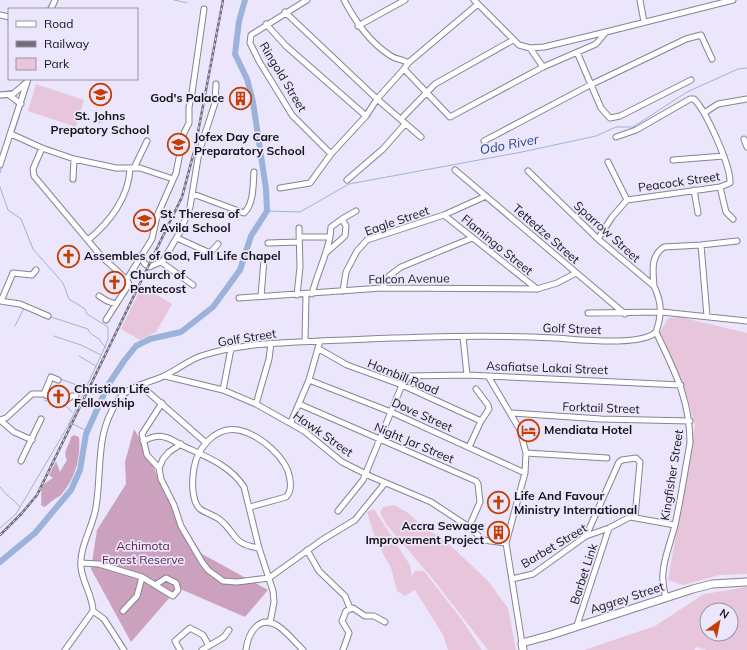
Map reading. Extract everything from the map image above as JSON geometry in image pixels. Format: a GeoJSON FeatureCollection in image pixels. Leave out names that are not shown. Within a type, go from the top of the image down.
{"type":"FeatureCollection","features":[{"type":"Feature","properties":{"kind":"main road","name":"Aggrey Street"},"geometry":{"type":"LineString","coordinates":[[522,646],[577,625],[666,597],[712,584],[747,582]]}},
{"type":"Feature","properties":{"kind":"street"},"geometry":{"type":"LineString","coordinates":[[48,0],[55,1]]}},
{"type":"Feature","properties":{"kind":"street"},"geometry":{"type":"LineString","coordinates":[[344,0],[358,26],[374,43],[390,56],[408,63]]}},
{"type":"Feature","properties":{"kind":"street"},"geometry":{"type":"LineString","coordinates":[[358,26],[405,0]]}},
{"type":"Feature","properties":{"kind":"street"},"geometry":{"type":"LineString","coordinates":[[474,0],[513,40],[519,45],[530,48],[544,47],[733,0]]}},
{"type":"Feature","properties":{"kind":"street"},"geometry":{"type":"LineString","coordinates":[[640,0],[644,22]]}},
{"type":"Feature","properties":{"kind":"street","name":"Ringold Street"},"geometry":{"type":"LineString","coordinates":[[304,1],[266,24],[250,37],[250,43],[259,61],[292,115],[331,154]]}},
{"type":"Feature","properties":{"kind":"street"},"geometry":{"type":"LineString","coordinates":[[280,188],[309,184],[331,154],[366,116],[377,100],[408,63],[478,4]]}},
{"type":"Feature","properties":{"kind":"street"},"geometry":{"type":"LineString","coordinates":[[127,279],[152,239],[157,216],[172,186],[181,156],[184,133],[189,123],[189,107],[204,9]]}},
{"type":"Feature","properties":{"kind":"street"},"geometry":{"type":"LineString","coordinates":[[285,12],[377,100],[421,137]]}},
{"type":"Feature","properties":{"kind":"street"},"geometry":{"type":"LineString","coordinates":[[266,24],[286,46],[366,116]]}},
{"type":"Feature","properties":{"kind":"street"},"geometry":{"type":"LineString","coordinates":[[404,69],[450,117],[543,67],[596,44],[606,32]]}},
{"type":"Feature","properties":{"kind":"street"},"geometry":{"type":"LineString","coordinates":[[484,141],[590,84],[686,39],[700,34],[712,59]]}},
{"type":"Feature","properties":{"kind":"street"},"geometry":{"type":"LineString","coordinates":[[401,119],[435,84],[513,40]]}},
{"type":"Feature","properties":{"kind":"street"},"geometry":{"type":"LineString","coordinates":[[530,48],[543,67]]}},
{"type":"Feature","properties":{"kind":"street"},"geometry":{"type":"LineString","coordinates":[[577,52],[601,108],[610,118],[615,118],[691,80]]}},
{"type":"Feature","properties":{"kind":"street"},"geometry":{"type":"LineString","coordinates":[[0,95],[9,95],[17,92],[28,81]]}},
{"type":"Feature","properties":{"kind":"street"},"geometry":{"type":"LineString","coordinates":[[0,166],[28,81]]}},
{"type":"Feature","properties":{"kind":"street"},"geometry":{"type":"LineString","coordinates":[[142,257],[144,264],[149,267],[161,262],[177,238],[190,208],[199,152],[215,103],[216,84]]}},
{"type":"Feature","properties":{"kind":"street"},"geometry":{"type":"LineString","coordinates":[[9,95],[21,104]]}},
{"type":"Feature","properties":{"kind":"street"},"geometry":{"type":"LineString","coordinates":[[616,137],[636,130],[690,99],[696,101],[704,113],[724,156],[673,160]]}},
{"type":"Feature","properties":{"kind":"street"},"geometry":{"type":"LineString","coordinates":[[704,113],[718,104],[747,99]]}},
{"type":"Feature","properties":{"kind":"street"},"geometry":{"type":"LineString","coordinates":[[347,180],[383,149],[405,124]]}},
{"type":"Feature","properties":{"kind":"street"},"geometry":{"type":"LineString","coordinates":[[11,134],[42,148],[74,159],[116,168],[132,168],[173,179]]}},
{"type":"Feature","properties":{"kind":"street"},"geometry":{"type":"LineString","coordinates":[[744,139],[747,147]]}},
{"type":"Feature","properties":{"kind":"street"},"geometry":{"type":"LineString","coordinates":[[88,240],[104,226],[124,196],[132,168],[147,141]]}},
{"type":"Feature","properties":{"kind":"street"},"geometry":{"type":"LineString","coordinates":[[42,148],[33,169],[33,174],[112,268],[127,279],[129,286],[106,320]]}},
{"type":"Feature","properties":{"kind":"street","name":"Peacock Street"},"geometry":{"type":"LineString","coordinates":[[598,239],[612,217],[627,200],[720,187],[730,183],[724,156]]}},
{"type":"Feature","properties":{"kind":"street"},"geometry":{"type":"LineString","coordinates":[[73,179],[74,159]]}},
{"type":"Feature","properties":{"kind":"street"},"geometry":{"type":"LineString","coordinates":[[608,162],[627,200]]}},
{"type":"Feature","properties":{"kind":"street","name":"Tettedze Street"},"geometry":{"type":"LineString","coordinates":[[455,170],[625,314]]}},
{"type":"Feature","properties":{"kind":"street","name":"Sparrow Street"},"geometry":{"type":"LineString","coordinates":[[528,171],[598,239],[654,286]]}},
{"type":"Feature","properties":{"kind":"street"},"geometry":{"type":"LineString","coordinates":[[193,194],[244,213],[248,209],[252,197],[254,172]]}},
{"type":"Feature","properties":{"kind":"street"},"geometry":{"type":"LineString","coordinates":[[720,187],[726,212],[733,219]]}},
{"type":"Feature","properties":{"kind":"street"},"geometry":{"type":"LineString","coordinates":[[694,190],[698,213]]}},
{"type":"Feature","properties":{"kind":"street","name":"Eagle Street"},"geometry":{"type":"LineString","coordinates":[[343,291],[346,272],[356,251],[367,240],[444,215],[486,196]]}},
{"type":"Feature","properties":{"kind":"street"},"geometry":{"type":"LineString","coordinates":[[312,294],[317,273],[327,252],[332,227],[356,211]]}},
{"type":"Feature","properties":{"kind":"street","name":"Flamingo Street"},"geometry":{"type":"LineString","coordinates":[[444,215],[536,289]]}},
{"type":"Feature","properties":{"kind":"street"},"geometry":{"type":"LineString","coordinates":[[327,252],[345,236],[346,226],[342,219]]}},
{"type":"Feature","properties":{"kind":"street"},"geometry":{"type":"LineString","coordinates":[[297,294],[300,267],[299,228]]}},
{"type":"Feature","properties":{"kind":"street"},"geometry":{"type":"LineString","coordinates":[[299,236],[330,237]]}},
{"type":"Feature","properties":{"kind":"street"},"geometry":{"type":"LineString","coordinates":[[177,238],[210,253],[218,244]]}},
{"type":"Feature","properties":{"kind":"street"},"geometry":{"type":"LineString","coordinates":[[382,288],[389,276],[401,267],[472,238]]}},
{"type":"Feature","properties":{"kind":"street"},"geometry":{"type":"LineString","coordinates":[[656,332],[662,312],[659,296],[654,286],[652,265],[660,249],[664,247],[737,241]]}},
{"type":"Feature","properties":{"kind":"street"},"geometry":{"type":"LineString","coordinates":[[268,243],[299,242]]}},
{"type":"Feature","properties":{"kind":"street"},"geometry":{"type":"LineString","coordinates":[[701,245],[707,316]]}},
{"type":"Feature","properties":{"kind":"street"},"geometry":{"type":"LineString","coordinates":[[262,296],[264,260]]}},
{"type":"Feature","properties":{"kind":"street"},"geometry":{"type":"LineString","coordinates":[[161,262],[193,285]]}},
{"type":"Feature","properties":{"kind":"street"},"geometry":{"type":"LineString","coordinates":[[36,270],[32,275],[13,273],[0,301],[30,307],[48,316]]}},
{"type":"Feature","properties":{"kind":"street","name":"Falcon Avenue"},"geometry":{"type":"LineString","coordinates":[[239,298],[382,288],[536,289],[557,283],[576,273]]}},
{"type":"Feature","properties":{"kind":"street"},"geometry":{"type":"LineString","coordinates":[[305,341],[306,294]]}},
{"type":"Feature","properties":{"kind":"street"},"geometry":{"type":"LineString","coordinates":[[99,296],[116,304]]}},
{"type":"Feature","properties":{"kind":"street"},"geometry":{"type":"LineString","coordinates":[[588,314],[662,312],[747,321]]}},
{"type":"Feature","properties":{"kind":"street","name":"Golf Street"},"geometry":{"type":"LineString","coordinates":[[80,562],[96,508],[99,457],[102,437],[112,410],[122,395],[130,389],[165,376],[189,361],[231,349],[271,343],[463,337],[546,337],[620,341],[647,338],[656,332]]}},
{"type":"Feature","properties":{"kind":"street","name":"Kingfisher Street"},"geometry":{"type":"LineString","coordinates":[[656,332],[681,385],[690,421],[690,443],[675,525],[662,573],[662,583],[666,597]]}},
{"type":"Feature","properties":{"kind":"street"},"geometry":{"type":"LineString","coordinates":[[463,337],[467,375]]}},
{"type":"Feature","properties":{"kind":"street"},"geometry":{"type":"LineString","coordinates":[[291,422],[309,380],[319,349],[320,341]]}},
{"type":"Feature","properties":{"kind":"street"},"geometry":{"type":"LineString","coordinates":[[256,404],[269,359],[271,343]]}},
{"type":"Feature","properties":{"kind":"street"},"geometry":{"type":"LineString","coordinates":[[223,390],[231,349]]}},
{"type":"Feature","properties":{"kind":"street","name":"Hornbill Road"},"geometry":{"type":"LineString","coordinates":[[319,349],[347,365],[402,385],[480,421]]}},
{"type":"Feature","properties":{"kind":"street","name":"Asafiatse Lakai Street"},"geometry":{"type":"LineString","coordinates":[[402,385],[407,377],[412,376],[467,375],[681,385]]}},
{"type":"Feature","properties":{"kind":"street","name":"Hawk Street"},"geometry":{"type":"LineString","coordinates":[[165,376],[223,390],[256,404],[291,422],[342,462],[385,483],[431,502],[487,541],[506,543]]}},
{"type":"Feature","properties":{"kind":"street"},"geometry":{"type":"LineString","coordinates":[[488,376],[512,413],[520,430],[526,453],[524,473],[506,543],[522,646]]}},
{"type":"Feature","properties":{"kind":"street"},"geometry":{"type":"LineString","coordinates":[[44,394],[51,377],[58,380]]}},
{"type":"Feature","properties":{"kind":"street","name":"Dove Street"},"geometry":{"type":"LineString","coordinates":[[309,380],[391,412],[524,473]]}},
{"type":"Feature","properties":{"kind":"street"},"geometry":{"type":"LineString","coordinates":[[140,385],[205,442]]}},
{"type":"Feature","properties":{"kind":"street"},"geometry":{"type":"LineString","coordinates":[[338,511],[366,474],[402,385]]}},
{"type":"Feature","properties":{"kind":"street"},"geometry":{"type":"LineString","coordinates":[[469,447],[480,421],[489,407],[476,389]]}},
{"type":"Feature","properties":{"kind":"street"},"geometry":{"type":"LineString","coordinates":[[0,420],[6,418],[32,394],[44,394],[62,403],[72,396],[76,396]]}},
{"type":"Feature","properties":{"kind":"street"},"geometry":{"type":"LineString","coordinates":[[162,403],[144,431],[143,441],[150,460],[159,468],[161,479],[174,505],[181,526],[208,570],[223,581],[230,583],[269,578],[307,550],[356,520],[385,483]]}},
{"type":"Feature","properties":{"kind":"street","name":"Night Jar Street"},"geometry":{"type":"LineString","coordinates":[[299,404],[476,481],[478,484],[480,502],[468,527]]}},
{"type":"Feature","properties":{"kind":"street","name":"Forktail Street"},"geometry":{"type":"LineString","coordinates":[[512,413],[601,419],[690,421]]}},
{"type":"Feature","properties":{"kind":"street"},"geometry":{"type":"LineString","coordinates":[[22,461],[40,419]]}},
{"type":"Feature","properties":{"kind":"street"},"geometry":{"type":"LineString","coordinates":[[0,420],[14,432],[32,440]]}},
{"type":"Feature","properties":{"kind":"street"},"geometry":{"type":"LineString","coordinates":[[250,507],[283,498],[288,495],[291,483],[286,464],[272,449],[238,430],[227,431],[205,442],[199,452],[193,476],[194,497],[196,504],[201,510],[221,520],[241,544],[259,548]]}},
{"type":"Feature","properties":{"kind":"street"},"geometry":{"type":"LineString","coordinates":[[143,441],[160,436],[181,444],[199,452],[234,474],[239,479],[244,487],[259,548],[269,578],[274,602],[270,623]]}},
{"type":"Feature","properties":{"kind":"street"},"geometry":{"type":"LineString","coordinates":[[159,468],[168,452],[181,444]]}},
{"type":"Feature","properties":{"kind":"street"},"geometry":{"type":"LineString","coordinates":[[526,453],[607,458]]}},
{"type":"Feature","properties":{"kind":"street"},"geometry":{"type":"LineString","coordinates":[[586,536],[619,462],[622,460],[636,458],[640,462],[635,517],[675,525]]}},
{"type":"Feature","properties":{"kind":"street","name":"Barbet Street"},"geometry":{"type":"LineString","coordinates":[[512,579],[533,574],[586,536],[609,528],[630,517],[635,517]]}},
{"type":"Feature","properties":{"kind":"street","name":"Barbet Link"},"geometry":{"type":"LineString","coordinates":[[577,625],[609,528]]}},
{"type":"Feature","properties":{"kind":"street"},"geometry":{"type":"LineString","coordinates":[[307,550],[319,571],[333,582],[345,596],[350,608]]}},
{"type":"Feature","properties":{"kind":"street"},"geometry":{"type":"LineString","coordinates":[[65,650],[93,612],[92,602],[81,571],[80,562],[99,564],[142,577],[155,585]]}},
{"type":"Feature","properties":{"kind":"street"},"geometry":{"type":"LineString","coordinates":[[123,611],[137,596],[142,577]]}},
{"type":"Feature","properties":{"kind":"street"},"geometry":{"type":"LineString","coordinates":[[350,608],[356,609],[367,616],[376,616],[385,622]]}},
{"type":"Feature","properties":{"kind":"street"},"geometry":{"type":"LineString","coordinates":[[343,650],[350,633],[342,618],[346,611],[350,608]]}},
{"type":"Feature","properties":{"kind":"street"},"geometry":{"type":"LineString","coordinates":[[93,612],[104,619],[124,650]]}},
{"type":"Feature","properties":{"kind":"street"},"geometry":{"type":"LineString","coordinates":[[246,650],[253,628],[258,624],[270,623],[283,630],[303,650]]}},
{"type":"Feature","properties":{"kind":"street"},"geometry":{"type":"LineString","coordinates":[[180,650],[175,641],[190,628],[202,635],[209,646]]}},
{"type":"Feature","properties":{"kind":"street"},"geometry":{"type":"LineString","coordinates":[[202,650],[224,637],[228,630]]}},
{"type":"Feature","properties":{"kind":"green space"},"geometry":{"type":"Polygon","coordinates":[[[36,84],[84,100],[76,127],[28,111],[36,84]]]}},
{"type":"Feature","properties":{"kind":"green space"},"geometry":{"type":"Polygon","coordinates":[[[142,286],[172,304],[156,332],[140,340],[121,329],[142,286]]]}},
{"type":"Feature","properties":{"kind":"green space"},"geometry":{"type":"Polygon","coordinates":[[[680,317],[747,333],[747,574],[719,575],[683,585],[668,580],[695,425],[683,383],[659,334],[668,318],[680,317]]]}},
{"type":"Feature","properties":{"kind":"green space","name":"Achimota Forest Reserve"},"geometry":{"type":"Polygon","coordinates":[[[134,429],[146,449],[165,495],[202,554],[268,590],[245,617],[178,588],[131,642],[91,569],[97,530],[126,484],[125,462],[134,429]]]}},
{"type":"Feature","properties":{"kind":"green space"},"geometry":{"type":"Polygon","coordinates":[[[74,435],[79,437],[79,453],[73,476],[70,483],[60,496],[44,507],[41,505],[42,487],[53,478],[49,475],[56,461],[60,472],[67,460],[65,454],[71,437],[74,435]]]}},
{"type":"Feature","properties":{"kind":"green space"},"geometry":{"type":"Polygon","coordinates":[[[394,505],[407,512],[419,523],[450,545],[488,581],[508,608],[516,650],[488,650],[432,578],[386,524],[380,512],[383,507],[394,505]]]}},
{"type":"Feature","properties":{"kind":"green space"},"geometry":{"type":"Polygon","coordinates":[[[374,509],[410,565],[412,576],[415,571],[424,571],[462,620],[482,650],[448,650],[443,635],[415,590],[405,596],[397,591],[391,568],[376,541],[367,512],[374,509]]]}},
{"type":"Feature","properties":{"kind":"green space"},"geometry":{"type":"Polygon","coordinates":[[[747,587],[747,650],[707,650],[697,647],[694,650],[584,650],[655,626],[704,594],[747,587]]]}},
{"type":"Feature","properties":{"kind":"waterway"},"geometry":{"type":"LineString","coordinates":[[48,8],[52,0]]}},
{"type":"Feature","properties":{"kind":"waterway"},"geometry":{"type":"LineString","coordinates":[[54,8],[58,0]]}},
{"type":"Feature","properties":{"kind":"waterway"},"geometry":{"type":"LineString","coordinates":[[174,0],[187,3]]}},
{"type":"Feature","properties":{"kind":"waterway"},"geometry":{"type":"LineString","coordinates":[[0,562],[35,533],[71,490],[80,470],[86,434],[108,385],[124,361],[136,346],[150,339],[181,332],[213,307],[240,270],[251,236],[267,211],[266,189],[253,102],[247,79],[235,54],[239,21],[245,0]]}},
{"type":"Feature","properties":{"kind":"waterway","name":"Odo River"},"geometry":{"type":"LineString","coordinates":[[267,211],[300,212],[349,184],[522,152],[596,136],[616,127],[633,127],[687,92],[738,69],[747,68]]}},
{"type":"Feature","properties":{"kind":"waterway"},"geometry":{"type":"LineString","coordinates":[[14,133],[31,80]]}},
{"type":"Feature","properties":{"kind":"waterway"},"geometry":{"type":"LineString","coordinates":[[0,92],[15,90]]}},
{"type":"Feature","properties":{"kind":"waterway"},"geometry":{"type":"LineString","coordinates":[[0,98],[9,98]]}},
{"type":"Feature","properties":{"kind":"waterway"},"geometry":{"type":"LineString","coordinates":[[12,100],[16,105]]}},
{"type":"Feature","properties":{"kind":"waterway"},"geometry":{"type":"LineString","coordinates":[[94,122],[101,122],[106,118],[117,114]]}},
{"type":"Feature","properties":{"kind":"waterway"},"geometry":{"type":"LineString","coordinates":[[4,161],[12,137]]}},
{"type":"Feature","properties":{"kind":"waterway"},"geometry":{"type":"LineString","coordinates":[[0,156],[3,148]]}},
{"type":"Feature","properties":{"kind":"waterway"},"geometry":{"type":"LineString","coordinates":[[0,173],[2,166]]}},
{"type":"Feature","properties":{"kind":"waterway"},"geometry":{"type":"LineString","coordinates":[[0,187],[8,210],[21,219],[33,249],[63,283],[69,299],[85,309],[87,314],[108,327],[108,339],[105,347],[68,426],[16,514],[0,528]]}},
{"type":"Feature","properties":{"kind":"waterway"},"geometry":{"type":"LineString","coordinates":[[116,273],[126,284]]}},
{"type":"Feature","properties":{"kind":"waterway"},"geometry":{"type":"LineString","coordinates":[[15,326],[24,308]]}},
{"type":"Feature","properties":{"kind":"waterway"},"geometry":{"type":"LineString","coordinates":[[51,317],[88,329],[90,333],[99,339],[105,347]]}},
{"type":"Feature","properties":{"kind":"waterway"},"geometry":{"type":"LineString","coordinates":[[54,336],[81,345],[101,355]]}},
{"type":"Feature","properties":{"kind":"waterway"},"geometry":{"type":"LineString","coordinates":[[79,356],[96,366]]}},
{"type":"Feature","properties":{"kind":"waterway"},"geometry":{"type":"LineString","coordinates":[[60,379],[85,388]]}},
{"type":"Feature","properties":{"kind":"waterway"},"geometry":{"type":"LineString","coordinates":[[44,400],[64,407],[65,405],[72,412]]}},
{"type":"Feature","properties":{"kind":"waterway"},"geometry":{"type":"LineString","coordinates":[[73,424],[85,430],[86,434]]}},
{"type":"Feature","properties":{"kind":"waterway"},"geometry":{"type":"LineString","coordinates":[[0,487],[20,507]]}},
{"type":"Feature","properties":{"kind":"railway"},"geometry":{"type":"LineString","coordinates":[[0,535],[22,513],[37,495],[182,197],[195,148],[223,0]]}},
{"type":"Feature","properties":{"kind":"place","name":"St. Johns Prepatory School"},"geometry":{"type":"Point","coordinates":[100,95]}},
{"type":"Feature","properties":{"kind":"place","name":"God's Palace"},"geometry":{"type":"Point","coordinates":[240,98]}},
{"type":"Feature","properties":{"kind":"place","name":"Jofex Day Care Preparatory School"},"geometry":{"type":"Point","coordinates":[178,144]}},
{"type":"Feature","properties":{"kind":"place","name":"St. Theresa of Avila School"},"geometry":{"type":"Point","coordinates":[145,221]}},
{"type":"Feature","properties":{"kind":"place","name":"Assembles of God, Full Life Chapel"},"geometry":{"type":"Point","coordinates":[68,256]}},
{"type":"Feature","properties":{"kind":"place","name":"Church of Pentecost"},"geometry":{"type":"Point","coordinates":[114,282]}},
{"type":"Feature","properties":{"kind":"place","name":"Christian Life Fellowship"},"geometry":{"type":"Point","coordinates":[58,396]}},
{"type":"Feature","properties":{"kind":"place","name":"Mendiata Hotel"},"geometry":{"type":"Point","coordinates":[528,430]}},
{"type":"Feature","properties":{"kind":"place","name":"Life And Favour Ministry International"},"geometry":{"type":"Point","coordinates":[499,503]}},
{"type":"Feature","properties":{"kind":"place","name":"Accra Sewage Improvement Project"},"geometry":{"type":"Point","coordinates":[499,533]}}]}
